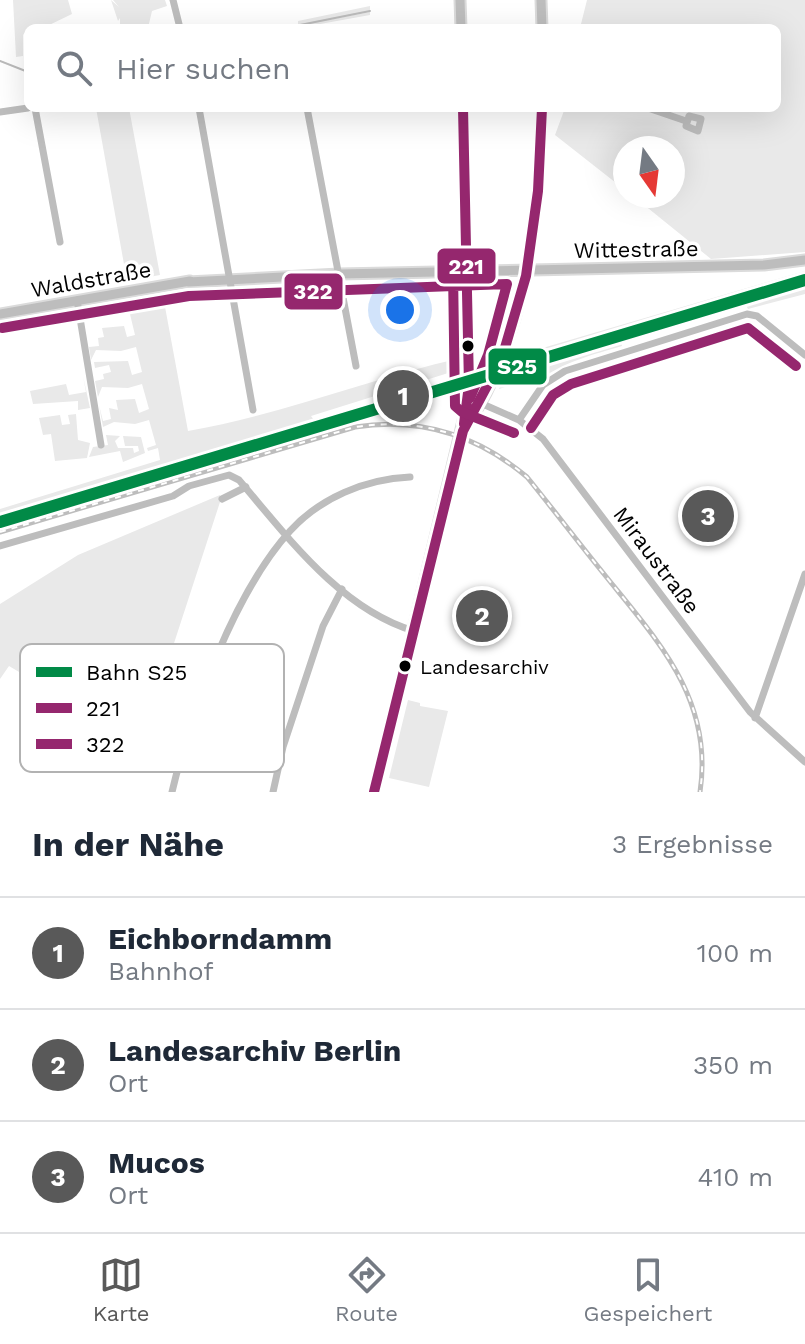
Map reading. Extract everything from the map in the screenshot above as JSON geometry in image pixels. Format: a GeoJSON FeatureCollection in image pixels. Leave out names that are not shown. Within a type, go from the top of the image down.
{"type":"FeatureCollection","features":[{"type":"Feature","properties":{"kind":"main road"},"geometry":{"type":"LineString","coordinates":[[460,0],[461,24]]}},
{"type":"Feature","properties":{"kind":"main road"},"geometry":{"type":"LineString","coordinates":[[541,0],[542,24]]}},
{"type":"Feature","properties":{"kind":"main road"},"geometry":{"type":"LineString","coordinates":[[374,792],[414,631],[446,480],[463,431],[468,400],[463,112]]}},
{"type":"Feature","properties":{"kind":"main road"},"geometry":{"type":"LineString","coordinates":[[463,431],[483,403],[501,360],[525,269],[536,196],[542,112]]}},
{"type":"Feature","properties":{"kind":"main road","name":"Wittestraße"},"geometry":{"type":"LineString","coordinates":[[467,271],[764,265],[805,260]]}},
{"type":"Feature","properties":{"kind":"main road","name":"Waldstraße"},"geometry":{"type":"LineString","coordinates":[[0,314],[188,282],[467,271]]}},
{"type":"Feature","properties":{"kind":"street"},"geometry":{"type":"LineString","coordinates":[[173,0],[179,24]]}},
{"type":"Feature","properties":{"kind":"street"},"geometry":{"type":"LineString","coordinates":[[0,112],[24,109]]}},
{"type":"Feature","properties":{"kind":"street"},"geometry":{"type":"LineString","coordinates":[[36,112],[60,242]]}},
{"type":"Feature","properties":{"kind":"street"},"geometry":{"type":"LineString","coordinates":[[200,112],[253,410]]}},
{"type":"Feature","properties":{"kind":"street"},"geometry":{"type":"LineString","coordinates":[[308,112],[356,366]]}},
{"type":"Feature","properties":{"kind":"street"},"geometry":{"type":"LineString","coordinates":[[660,112],[686,121]]}},
{"type":"Feature","properties":{"kind":"street"},"geometry":{"type":"LineString","coordinates":[[77,300],[101,445]]}},
{"type":"Feature","properties":{"kind":"street"},"geometry":{"type":"LineString","coordinates":[[519,420],[540,389],[561,373],[747,314],[757,316],[805,355]]}},
{"type":"Feature","properties":{"kind":"street","name":"Miraustraße"},"geometry":{"type":"LineString","coordinates":[[468,400],[483,403],[519,420],[558,458],[755,718],[805,762]]}},
{"type":"Feature","properties":{"kind":"street"},"geometry":{"type":"LineString","coordinates":[[0,546],[173,496],[189,486],[229,475],[246,487],[286,536],[342,589],[375,612],[414,631]]}},
{"type":"Feature","properties":{"kind":"street"},"geometry":{"type":"LineString","coordinates":[[223,644],[233,621],[286,536],[312,512],[340,495],[371,483],[410,477]]}},
{"type":"Feature","properties":{"kind":"street"},"geometry":{"type":"LineString","coordinates":[[222,499],[246,487]]}},
{"type":"Feature","properties":{"kind":"street"},"geometry":{"type":"LineString","coordinates":[[755,718],[805,574]]}},
{"type":"Feature","properties":{"kind":"street"},"geometry":{"type":"LineString","coordinates":[[284,745],[329,609],[342,589]]}},
{"type":"Feature","properties":{"kind":"street"},"geometry":{"type":"LineString","coordinates":[[172,792],[178,772]]}},
{"type":"Feature","properties":{"kind":"street"},"geometry":{"type":"LineString","coordinates":[[273,792],[278,772]]}},
{"type":"Feature","properties":{"kind":"shaded area"},"geometry":{"type":"Polygon","coordinates":[[[13,0],[68,0],[72,14],[51,24],[24,24],[23,56],[16,57],[13,0]]]}},
{"type":"Feature","properties":{"kind":"shaded area"},"geometry":{"type":"Polygon","coordinates":[[[111,0],[119,7],[113,0],[165,0],[167,6],[152,11],[149,24],[120,24],[120,18],[118,21],[111,0]]]}},
{"type":"Feature","properties":{"kind":"shaded area"},"geometry":{"type":"Polygon","coordinates":[[[587,0],[805,0],[805,252],[711,259],[648,208],[685,208],[685,136],[613,136],[613,181],[555,135],[564,112],[781,112],[781,24],[581,24],[587,0]]]}},
{"type":"Feature","properties":{"kind":"shaded area"},"geometry":{"type":"Polygon","coordinates":[[[370,6],[370,11],[318,22],[370,12],[370,15],[320,24],[298,24],[298,21],[370,6]]]}},
{"type":"Feature","properties":{"kind":"shaded area"},"geometry":{"type":"Polygon","coordinates":[[[97,112],[130,112],[160,275],[127,281],[97,112]]]}},
{"type":"Feature","properties":{"kind":"shaded area"},"geometry":{"type":"Polygon","coordinates":[[[805,271],[805,278],[508,366],[512,357],[805,271]]]}},
{"type":"Feature","properties":{"kind":"shaded area"},"geometry":{"type":"Polygon","coordinates":[[[805,283],[805,294],[748,309],[745,303],[621,342],[622,346],[568,364],[539,381],[536,377],[499,389],[506,371],[805,283]]]}},
{"type":"Feature","properties":{"kind":"shaded area"},"geometry":{"type":"Polygon","coordinates":[[[163,296],[188,431],[257,416],[461,358],[461,369],[311,416],[317,424],[0,521],[0,509],[160,460],[158,448],[148,451],[147,448],[156,445],[149,420],[135,424],[114,422],[103,427],[99,405],[103,421],[111,419],[109,408],[118,410],[116,400],[135,399],[139,413],[149,409],[142,384],[128,388],[102,387],[98,397],[95,381],[104,379],[103,374],[111,372],[109,365],[95,368],[94,362],[128,361],[132,375],[142,372],[136,347],[121,351],[96,350],[91,360],[89,347],[99,346],[98,338],[104,337],[102,328],[124,326],[127,337],[135,335],[129,310],[94,313],[84,318],[84,314],[86,310],[163,296]]]}},
{"type":"Feature","properties":{"kind":"shaded area"},"geometry":{"type":"Polygon","coordinates":[[[83,376],[90,408],[78,410],[78,401],[33,404],[30,391],[66,384],[69,395],[86,392],[83,376]]]}},
{"type":"Feature","properties":{"kind":"shaded area"},"geometry":{"type":"Polygon","coordinates":[[[76,414],[78,440],[90,443],[87,458],[55,461],[51,434],[43,435],[39,418],[60,415],[62,425],[70,424],[68,415],[76,414]]]}},
{"type":"Feature","properties":{"kind":"shaded area"},"geometry":{"type":"Polygon","coordinates":[[[106,435],[120,436],[115,441],[118,448],[133,448],[134,453],[139,451],[138,446],[125,446],[123,436],[141,437],[145,453],[123,462],[120,451],[89,457],[93,447],[108,445],[106,435]]]}},
{"type":"Feature","properties":{"kind":"shaded area"},"geometry":{"type":"Polygon","coordinates":[[[220,495],[174,644],[20,644],[20,673],[9,666],[0,679],[0,604],[78,555],[220,495]]]}},
{"type":"Feature","properties":{"kind":"shaded area"},"geometry":{"type":"Polygon","coordinates":[[[408,700],[420,703],[420,706],[448,711],[429,787],[389,778],[408,700]]]}},
{"type":"Feature","properties":{"kind":"waterway"},"geometry":{"type":"LineString","coordinates":[[305,24],[370,11]]}},
{"type":"Feature","properties":{"kind":"waterway"},"geometry":{"type":"LineString","coordinates":[[0,61],[24,70]]}},
{"type":"Feature","properties":{"kind":"railway"},"geometry":{"type":"LineString","coordinates":[[0,532],[355,427],[402,425],[447,432],[488,450],[527,477],[661,647],[690,700],[698,728],[702,759],[700,792]]}},
{"type":"Feature","properties":{"kind":"rail line","name":"S25"},"geometry":{"type":"LineString","coordinates":[[0,522],[805,280]]}},
{"type":"Feature","properties":{"kind":"transit line","name":"221"},"geometry":{"type":"LineString","coordinates":[[463,112],[469,385],[464,424]]}},
{"type":"Feature","properties":{"kind":"transit line","name":"221"},"geometry":{"type":"LineString","coordinates":[[374,792],[463,431],[502,358],[526,276],[538,191],[542,112]]}},
{"type":"Feature","properties":{"kind":"transit line","name":"322"},"geometry":{"type":"LineString","coordinates":[[453,271],[455,406],[462,412],[514,433]]}},
{"type":"Feature","properties":{"kind":"transit line","name":"322"},"geometry":{"type":"LineString","coordinates":[[2,328],[189,296],[507,284],[488,355],[470,398]]}},
{"type":"Feature","properties":{"kind":"transit line","name":"322"},"geometry":{"type":"LineString","coordinates":[[531,428],[553,395],[571,384],[748,328],[796,366]]}},
{"type":"Feature","properties":{"kind":"place","name":"Eichborndamm"},"geometry":{"type":"Point","coordinates":[403,396]}},
{"type":"Feature","properties":{"kind":"place","name":"Mucos"},"geometry":{"type":"Point","coordinates":[708,516]}},
{"type":"Feature","properties":{"kind":"place","name":"Landesarchiv Berlin"},"geometry":{"type":"Point","coordinates":[482,616]}},
{"type":"Feature","properties":{"kind":"place","name":"Landesarchiv"},"geometry":{"type":"Point","coordinates":[405,666]}}]}
